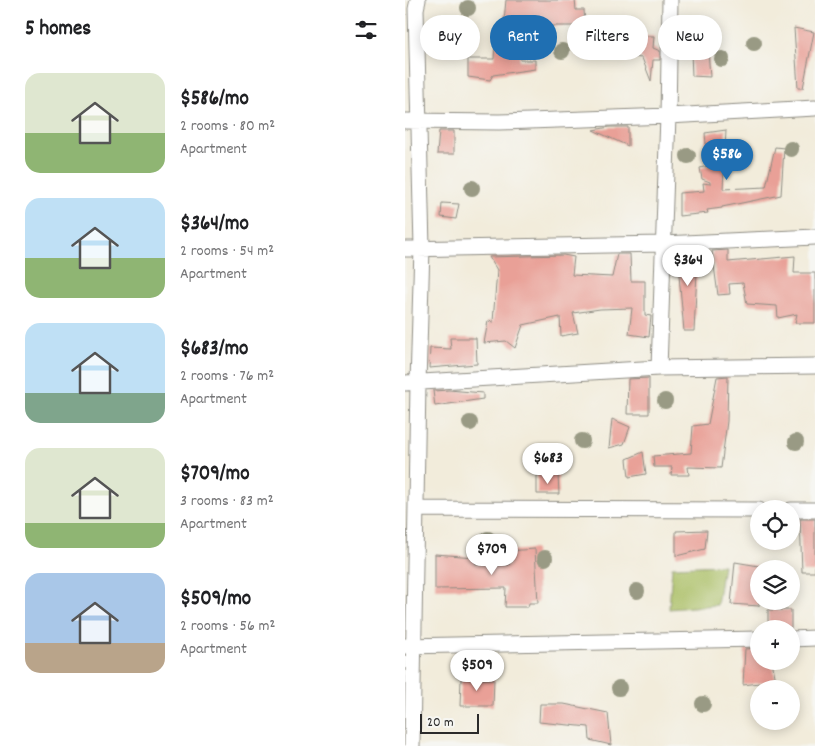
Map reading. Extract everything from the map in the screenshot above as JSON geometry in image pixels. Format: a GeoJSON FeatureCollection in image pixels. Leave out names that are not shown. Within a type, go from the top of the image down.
{"type":"FeatureCollection","features":[{"type":"Feature","properties":{"kind":"street"},"geometry":{"type":"LineString","coordinates":[[412,746],[409,646],[417,509],[412,383],[422,248],[412,121],[416,8],[418,0]]}},
{"type":"Feature","properties":{"kind":"street"},"geometry":{"type":"LineString","coordinates":[[659,368],[670,0]]}},
{"type":"Feature","properties":{"kind":"street"},"geometry":{"type":"LineString","coordinates":[[412,121],[499,122],[815,108]]}},
{"type":"Feature","properties":{"kind":"street"},"geometry":{"type":"LineString","coordinates":[[405,249],[663,244],[815,236]]}},
{"type":"Feature","properties":{"kind":"street"},"geometry":{"type":"LineString","coordinates":[[412,383],[659,368],[815,366]]}},
{"type":"Feature","properties":{"kind":"street"},"geometry":{"type":"LineString","coordinates":[[417,509],[750,510]]}},
{"type":"Feature","properties":{"kind":"street"},"geometry":{"type":"LineString","coordinates":[[800,510],[815,510]]}},
{"type":"Feature","properties":{"kind":"street"},"geometry":{"type":"LineString","coordinates":[[800,639],[815,638]]}},
{"type":"Feature","properties":{"kind":"street"},"geometry":{"type":"LineString","coordinates":[[409,646],[750,639]]}},
{"type":"Feature","properties":{"kind":"green space"},"geometry":{"type":"Polygon","coordinates":[[[723,565],[717,605],[669,609],[672,567],[723,565]]]}},
{"type":"Feature","properties":{"kind":"building"},"geometry":{"type":"Polygon","coordinates":[[[506,0],[575,0],[576,10],[584,10],[584,15],[567,15],[567,26],[557,26],[557,15],[505,15],[506,0]]]}},
{"type":"Feature","properties":{"kind":"building"},"geometry":{"type":"Polygon","coordinates":[[[794,28],[814,32],[803,88],[798,88],[794,28]]]}},
{"type":"Feature","properties":{"kind":"building"},"geometry":{"type":"Polygon","coordinates":[[[648,36],[654,36],[653,48],[658,50],[658,60],[653,60],[651,81],[643,60],[648,60],[648,36]]]}},
{"type":"Feature","properties":{"kind":"building"},"geometry":{"type":"Polygon","coordinates":[[[468,60],[535,60],[535,69],[493,75],[490,80],[468,77],[468,60]]]}},
{"type":"Feature","properties":{"kind":"building"},"geometry":{"type":"Polygon","coordinates":[[[691,60],[709,60],[710,77],[692,76],[691,60]]]}},
{"type":"Feature","properties":{"kind":"building"},"geometry":{"type":"Polygon","coordinates":[[[610,127],[628,127],[628,146],[593,130],[610,127]]]}},
{"type":"Feature","properties":{"kind":"building"},"geometry":{"type":"Polygon","coordinates":[[[726,130],[723,189],[766,187],[775,147],[784,148],[781,195],[707,210],[708,213],[679,216],[679,193],[704,191],[703,183],[710,184],[710,182],[702,179],[700,168],[708,166],[705,133],[726,130]]]}},
{"type":"Feature","properties":{"kind":"building"},"geometry":{"type":"Polygon","coordinates":[[[439,131],[454,131],[454,154],[437,154],[439,131]]]}},
{"type":"Feature","properties":{"kind":"building"},"geometry":{"type":"Polygon","coordinates":[[[442,203],[459,204],[456,219],[441,217],[442,203]]]}},
{"type":"Feature","properties":{"kind":"building"},"geometry":{"type":"Polygon","coordinates":[[[728,250],[728,262],[795,256],[794,273],[815,273],[815,323],[795,323],[797,314],[778,318],[777,306],[747,304],[743,283],[729,284],[730,294],[718,295],[712,251],[728,250]]]}},
{"type":"Feature","properties":{"kind":"building"},"geometry":{"type":"Polygon","coordinates":[[[698,252],[694,331],[684,331],[677,253],[698,252]]]}},
{"type":"Feature","properties":{"kind":"building"},"geometry":{"type":"Polygon","coordinates":[[[617,254],[630,254],[631,281],[645,281],[645,315],[651,316],[649,337],[629,334],[632,308],[600,309],[573,313],[578,333],[561,336],[560,317],[523,325],[515,348],[506,341],[484,343],[488,321],[493,322],[497,270],[489,257],[563,255],[574,257],[572,275],[612,277],[617,254]]]}},
{"type":"Feature","properties":{"kind":"building"},"geometry":{"type":"Polygon","coordinates":[[[450,338],[476,338],[477,364],[429,368],[430,348],[451,349],[450,338]]]}},
{"type":"Feature","properties":{"kind":"building"},"geometry":{"type":"Polygon","coordinates":[[[728,376],[727,421],[721,468],[688,467],[689,475],[671,475],[672,467],[654,467],[653,456],[691,453],[693,426],[708,424],[717,377],[728,376]]]}},
{"type":"Feature","properties":{"kind":"building"},"geometry":{"type":"Polygon","coordinates":[[[649,378],[649,414],[627,414],[628,379],[649,378]]]}},
{"type":"Feature","properties":{"kind":"building"},"geometry":{"type":"Polygon","coordinates":[[[449,390],[483,393],[483,399],[435,406],[433,391],[449,390]]]}},
{"type":"Feature","properties":{"kind":"building"},"geometry":{"type":"Polygon","coordinates":[[[612,419],[630,427],[624,444],[609,448],[612,419]]]}},
{"type":"Feature","properties":{"kind":"building"},"geometry":{"type":"Polygon","coordinates":[[[643,452],[646,474],[629,477],[627,459],[643,452]]]}},
{"type":"Feature","properties":{"kind":"building"},"geometry":{"type":"Polygon","coordinates":[[[537,475],[558,475],[559,494],[537,494],[537,475]]]}},
{"type":"Feature","properties":{"kind":"building"},"geometry":{"type":"Polygon","coordinates":[[[800,519],[815,519],[815,572],[802,572],[800,519]]]}},
{"type":"Feature","properties":{"kind":"building"},"geometry":{"type":"Polygon","coordinates":[[[707,530],[705,549],[676,556],[676,531],[707,530]]]}},
{"type":"Feature","properties":{"kind":"building"},"geometry":{"type":"Polygon","coordinates":[[[535,549],[538,603],[529,603],[528,607],[505,607],[506,588],[435,589],[435,554],[475,557],[476,564],[509,565],[508,551],[535,549]]]}},
{"type":"Feature","properties":{"kind":"building"},"geometry":{"type":"Polygon","coordinates":[[[735,562],[750,564],[750,605],[731,604],[735,562]]]}},
{"type":"Feature","properties":{"kind":"building"},"geometry":{"type":"Polygon","coordinates":[[[768,610],[791,610],[791,620],[768,620],[768,610]]]}},
{"type":"Feature","properties":{"kind":"building"},"geometry":{"type":"Polygon","coordinates":[[[745,649],[750,649],[750,670],[774,670],[776,680],[750,680],[750,684],[743,685],[745,649]]]}},
{"type":"Feature","properties":{"kind":"building"},"geometry":{"type":"Polygon","coordinates":[[[461,679],[494,679],[493,706],[460,706],[461,679]]]}},
{"type":"Feature","properties":{"kind":"building"},"geometry":{"type":"Polygon","coordinates":[[[540,704],[564,704],[608,713],[611,745],[590,740],[589,727],[539,722],[540,704]]]}}]}
